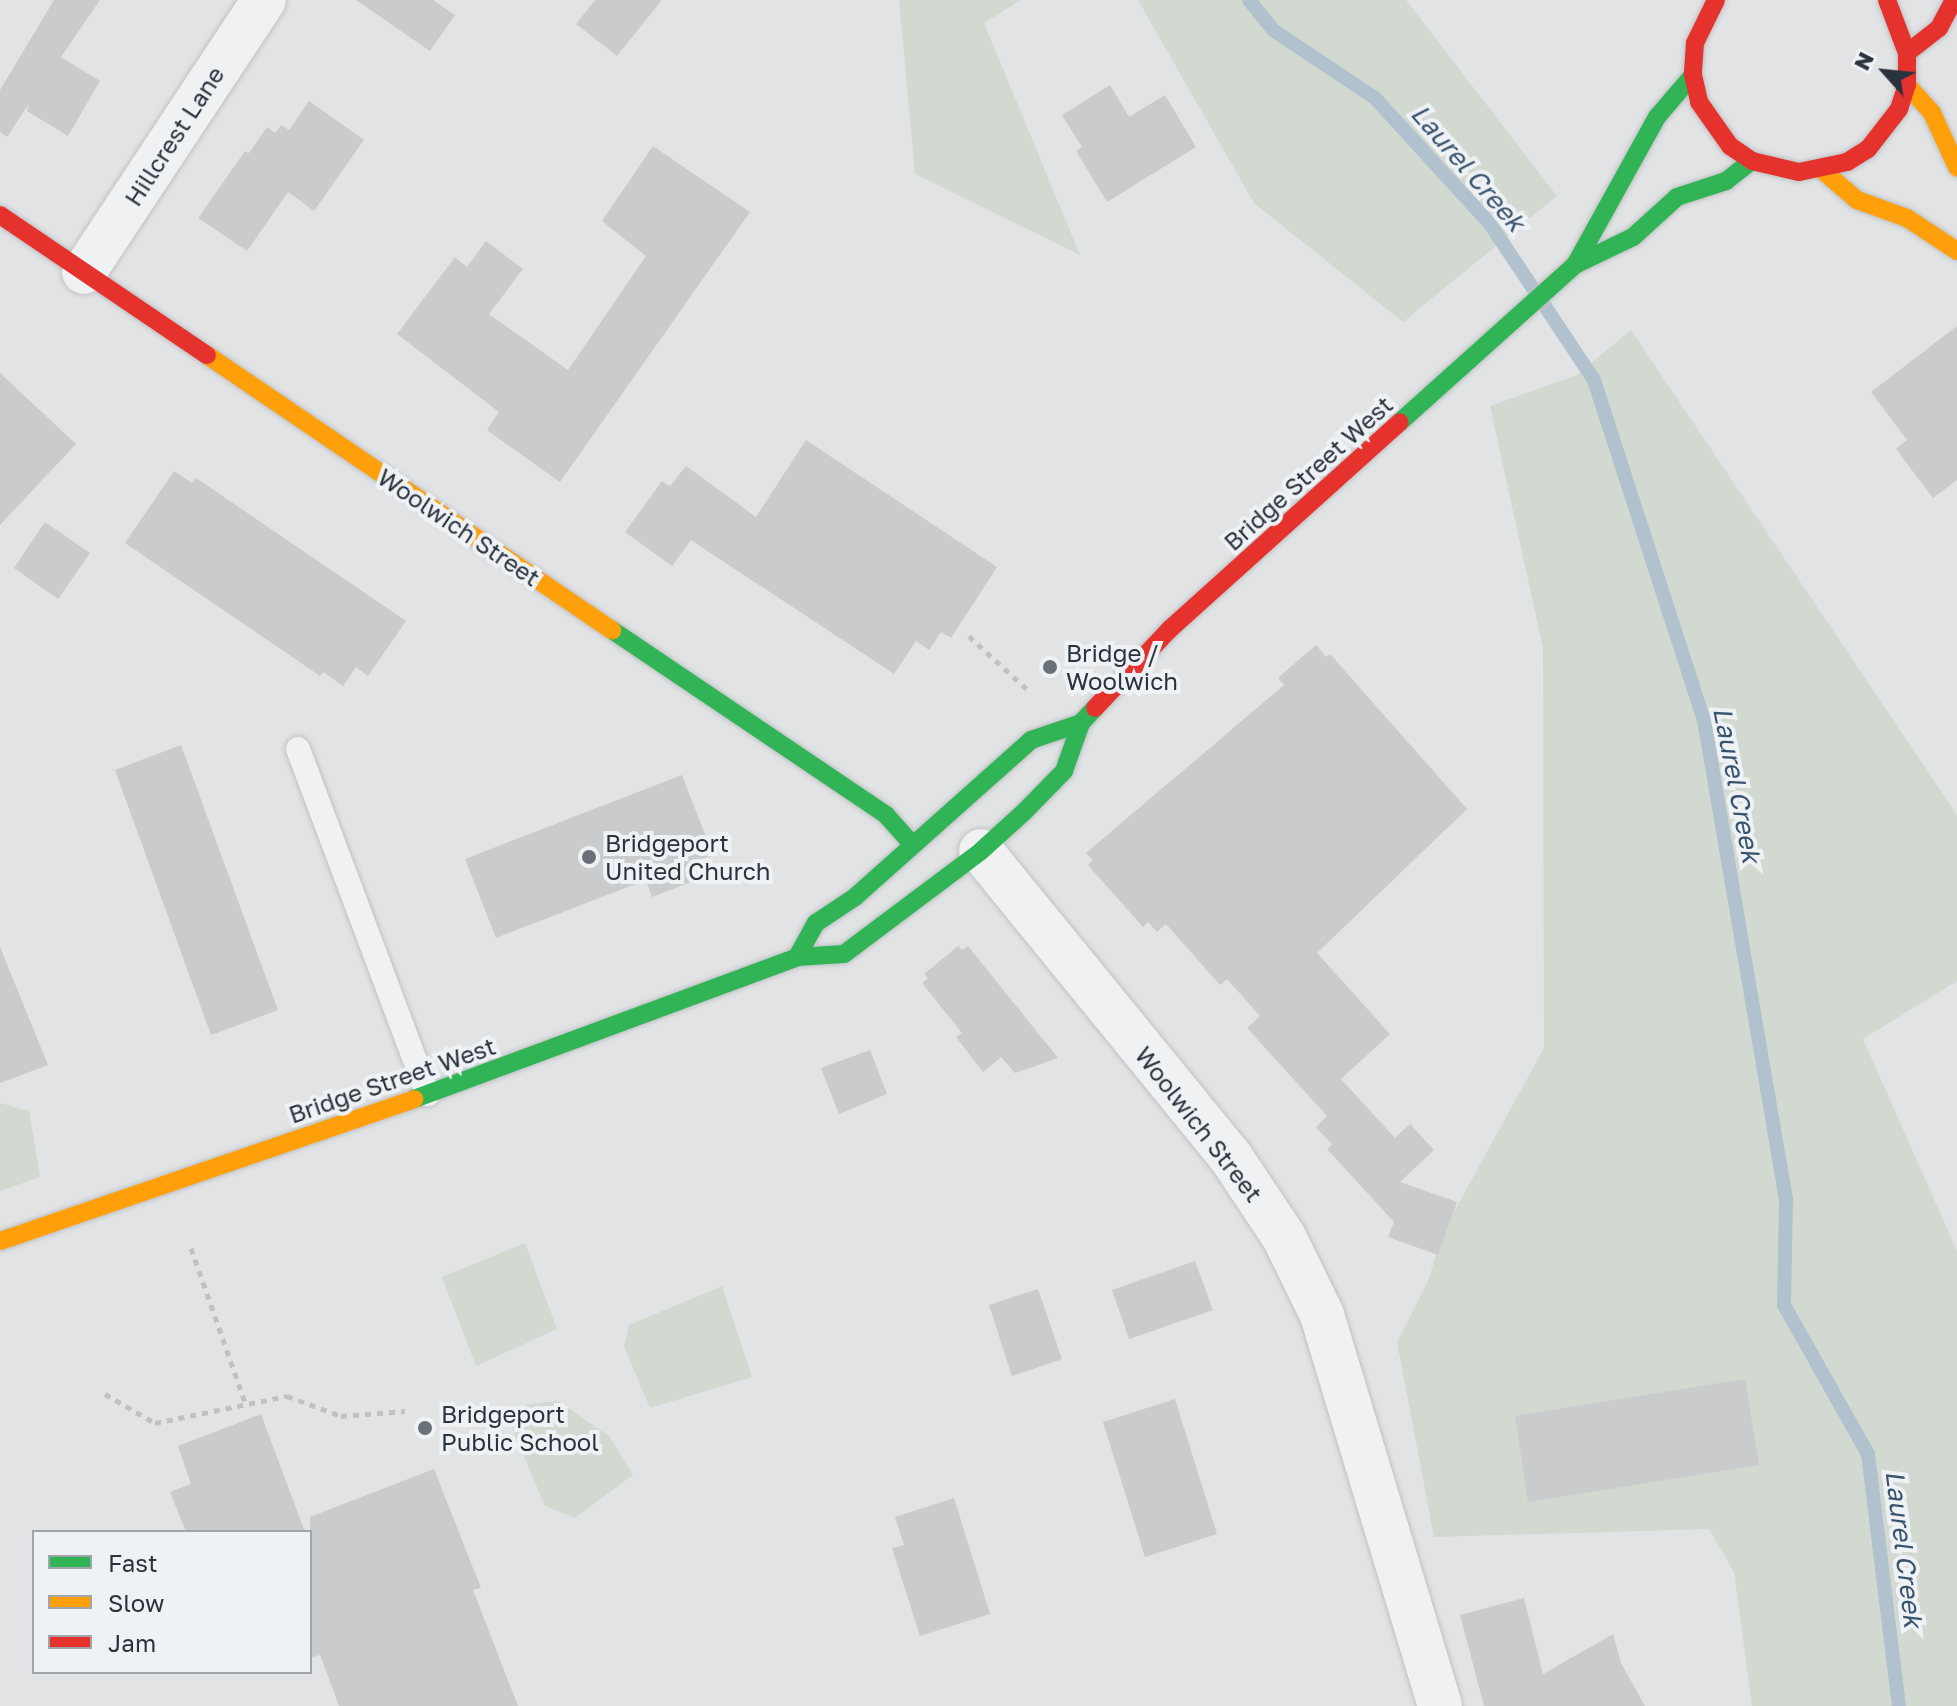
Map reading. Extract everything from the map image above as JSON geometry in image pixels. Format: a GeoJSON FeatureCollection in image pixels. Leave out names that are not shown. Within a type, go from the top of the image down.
{"type":"FeatureCollection","features":[{"type":"Feature","properties":{"kind":"main road"},"geometry":{"type":"LineString","coordinates":[[1716,0],[1695,43],[1693,75],[1712,126],[1752,161],[1775,170],[1822,170],[1847,162],[1877,140],[1899,109],[1907,85],[1907,53],[1887,0]]}},
{"type":"Feature","properties":{"kind":"main road"},"geometry":{"type":"LineString","coordinates":[[1907,53],[1939,28],[1954,0]]}},
{"type":"Feature","properties":{"kind":"main road","name":"Bridge Street West"},"geometry":{"type":"LineString","coordinates":[[1575,265],[1657,117],[1693,75]]}},
{"type":"Feature","properties":{"kind":"main road"},"geometry":{"type":"LineString","coordinates":[[1907,85],[1932,113],[1957,167]]}},
{"type":"Feature","properties":{"kind":"main road","name":"Bridge Street West"},"geometry":{"type":"LineString","coordinates":[[0,1241],[428,1094],[797,957],[844,954],[981,851],[1064,771],[1081,723],[1170,629],[1575,265],[1633,237],[1677,197],[1726,181],[1752,161]]}},
{"type":"Feature","properties":{"kind":"main road"},"geometry":{"type":"LineString","coordinates":[[1822,170],[1857,200],[1907,218],[1957,251]]}},
{"type":"Feature","properties":{"kind":"main road","name":"Woolwich Street"},"geometry":{"type":"LineString","coordinates":[[0,215],[886,815],[913,845]]}},
{"type":"Feature","properties":{"kind":"main road","name":"Bridge Street West"},"geometry":{"type":"LineString","coordinates":[[797,957],[816,923],[855,897],[1031,740],[1081,723]]}},
{"type":"Feature","properties":{"kind":"street","name":"Hillcrest Lane"},"geometry":{"type":"LineString","coordinates":[[84,272],[264,0]]}},
{"type":"Feature","properties":{"kind":"street","name":"Woolwich Street"},"geometry":{"type":"LineString","coordinates":[[981,851],[1230,1156],[1284,1237],[1322,1315],[1440,1706]]}},
{"type":"Feature","properties":{"kind":"lane"},"geometry":{"type":"LineString","coordinates":[[298,749],[428,1094]]}},
{"type":"Feature","properties":{"kind":"path"},"geometry":{"type":"LineString","coordinates":[[969,636],[1034,696]]}},
{"type":"Feature","properties":{"kind":"path"},"geometry":{"type":"LineString","coordinates":[[191,1248],[245,1402]]}},
{"type":"Feature","properties":{"kind":"path"},"geometry":{"type":"LineString","coordinates":[[105,1394],[155,1423],[245,1402],[287,1396],[341,1416],[405,1411]]}},
{"type":"Feature","properties":{"kind":"shaded area"},"geometry":{"type":"Polygon","coordinates":[[[899,0],[1021,0],[984,23],[1080,255],[915,174],[899,0]]]}},
{"type":"Feature","properties":{"kind":"shaded area"},"geometry":{"type":"Polygon","coordinates":[[[1138,0],[1406,0],[1557,196],[1403,322],[1254,203],[1138,0]]]}},
{"type":"Feature","properties":{"kind":"shaded area"},"geometry":{"type":"Polygon","coordinates":[[[1631,330],[1957,815],[1957,981],[1863,1039],[1957,1251],[1957,1706],[1752,1706],[1734,1572],[1709,1529],[1434,1537],[1397,1342],[1428,1281],[1444,1230],[1544,1048],[1543,648],[1490,406],[1577,375],[1631,330]]]}},
{"type":"Feature","properties":{"kind":"shaded area"},"geometry":{"type":"Polygon","coordinates":[[[0,1103],[29,1111],[40,1177],[0,1191],[0,1103]]]}},
{"type":"Feature","properties":{"kind":"shaded area"},"geometry":{"type":"Polygon","coordinates":[[[525,1243],[557,1329],[476,1366],[442,1277],[525,1243]]]}},
{"type":"Feature","properties":{"kind":"shaded area"},"geometry":{"type":"Polygon","coordinates":[[[722,1286],[752,1377],[650,1408],[624,1347],[629,1325],[722,1286]]]}},
{"type":"Feature","properties":{"kind":"shaded area"},"geometry":{"type":"Polygon","coordinates":[[[558,1401],[610,1437],[633,1475],[575,1518],[545,1506],[512,1428],[525,1405],[558,1401]]]}},
{"type":"Feature","properties":{"kind":"building"},"geometry":{"type":"Polygon","coordinates":[[[54,0],[100,0],[61,57],[100,81],[68,136],[27,111],[28,105],[7,137],[0,132],[0,90],[54,0]]]}},
{"type":"Feature","properties":{"kind":"building"},"geometry":{"type":"Polygon","coordinates":[[[356,0],[433,0],[455,15],[430,51],[356,0]]]}},
{"type":"Feature","properties":{"kind":"building"},"geometry":{"type":"Polygon","coordinates":[[[595,0],[662,0],[617,56],[576,24],[595,0]]]}},
{"type":"Feature","properties":{"kind":"building"},"geometry":{"type":"Polygon","coordinates":[[[1110,85],[1129,117],[1165,95],[1196,147],[1107,202],[1076,151],[1082,147],[1062,115],[1110,85]]]}},
{"type":"Feature","properties":{"kind":"building"},"geometry":{"type":"Polygon","coordinates":[[[309,101],[364,140],[314,211],[288,192],[247,251],[198,218],[245,151],[249,153],[267,127],[275,133],[281,125],[289,130],[309,101]]]}},
{"type":"Feature","properties":{"kind":"building"},"geometry":{"type":"Polygon","coordinates":[[[653,146],[750,212],[560,482],[487,430],[499,412],[397,334],[455,257],[467,267],[486,241],[523,269],[489,314],[568,370],[646,256],[602,221],[653,146]]]}},
{"type":"Feature","properties":{"kind":"building"},"geometry":{"type":"Polygon","coordinates":[[[1957,326],[1957,480],[1933,498],[1896,449],[1907,440],[1871,392],[1957,326]]]}},
{"type":"Feature","properties":{"kind":"building"},"geometry":{"type":"Polygon","coordinates":[[[0,373],[76,444],[0,525],[0,373]]]}},
{"type":"Feature","properties":{"kind":"building"},"geometry":{"type":"Polygon","coordinates":[[[806,440],[997,567],[951,638],[941,632],[929,650],[916,641],[894,674],[691,540],[672,566],[625,532],[662,481],[670,486],[686,466],[756,517],[806,440]]]}},
{"type":"Feature","properties":{"kind":"building"},"geometry":{"type":"Polygon","coordinates":[[[174,471],[192,483],[196,478],[406,621],[368,676],[356,667],[343,686],[323,672],[320,676],[125,543],[174,471]]]}},
{"type":"Feature","properties":{"kind":"building"},"geometry":{"type":"Polygon","coordinates":[[[45,522],[90,553],[58,599],[14,568],[45,522]]]}},
{"type":"Feature","properties":{"kind":"building"},"geometry":{"type":"Polygon","coordinates":[[[1316,645],[1326,657],[1330,654],[1467,809],[1317,953],[1390,1034],[1341,1079],[1395,1138],[1410,1124],[1434,1150],[1400,1182],[1457,1202],[1438,1255],[1388,1237],[1394,1222],[1327,1149],[1332,1144],[1316,1127],[1327,1116],[1247,1028],[1260,1016],[1227,979],[1220,985],[1166,924],[1157,932],[1148,922],[1143,927],[1088,865],[1093,860],[1086,853],[1284,685],[1278,678],[1316,645]]]}},
{"type":"Feature","properties":{"kind":"building"},"geometry":{"type":"Polygon","coordinates":[[[181,745],[278,1010],[211,1035],[115,770],[181,745]]]}},
{"type":"Feature","properties":{"kind":"building","name":"Bridgeport United Church"},"geometry":{"type":"Polygon","coordinates":[[[682,775],[713,855],[690,863],[696,880],[652,897],[646,880],[496,938],[465,859],[682,775]]]}},
{"type":"Feature","properties":{"kind":"building"},"geometry":{"type":"Polygon","coordinates":[[[958,946],[962,950],[968,946],[1058,1058],[1015,1073],[1001,1057],[983,1072],[956,1037],[962,1033],[922,983],[928,978],[924,974],[958,946]]]}},
{"type":"Feature","properties":{"kind":"building"},"geometry":{"type":"Polygon","coordinates":[[[0,947],[48,1065],[0,1083],[0,947]]]}},
{"type":"Feature","properties":{"kind":"building"},"geometry":{"type":"Polygon","coordinates":[[[870,1050],[887,1094],[839,1114],[821,1068],[870,1050]]]}},
{"type":"Feature","properties":{"kind":"building"},"geometry":{"type":"Polygon","coordinates":[[[1195,1261],[1213,1310],[1129,1339],[1112,1290],[1195,1261]]]}},
{"type":"Feature","properties":{"kind":"building"},"geometry":{"type":"Polygon","coordinates":[[[1038,1289],[1062,1359],[1012,1376],[989,1305],[1038,1289]]]}},
{"type":"Feature","properties":{"kind":"building"},"geometry":{"type":"Polygon","coordinates":[[[1745,1379],[1759,1465],[1528,1502],[1515,1416],[1745,1379]]]}},
{"type":"Feature","properties":{"kind":"building"},"geometry":{"type":"Polygon","coordinates":[[[1175,1399],[1217,1534],[1145,1557],[1103,1422],[1175,1399]]]}},
{"type":"Feature","properties":{"kind":"building"},"geometry":{"type":"Polygon","coordinates":[[[261,1414],[304,1530],[185,1530],[170,1492],[191,1484],[178,1446],[261,1414]]]}},
{"type":"Feature","properties":{"kind":"building"},"geometry":{"type":"Polygon","coordinates":[[[434,1469],[481,1588],[473,1590],[518,1706],[339,1706],[320,1655],[312,1657],[310,1517],[434,1469]]]}},
{"type":"Feature","properties":{"kind":"building"},"geometry":{"type":"Polygon","coordinates":[[[954,1498],[990,1614],[920,1636],[892,1548],[904,1545],[895,1517],[954,1498]]]}},
{"type":"Feature","properties":{"kind":"building"},"geometry":{"type":"Polygon","coordinates":[[[1524,1598],[1543,1674],[1613,1634],[1621,1663],[1645,1706],[1484,1706],[1460,1615],[1524,1598]]]}},
{"type":"Feature","properties":{"kind":"waterway","name":"Laurel Creek"},"geometry":{"type":"LineString","coordinates":[[1249,0],[1273,30],[1375,98],[1490,224],[1594,380],[1704,720],[1786,1199],[1784,1305],[1868,1454],[1899,1706]]}},
{"type":"Feature","properties":{"kind":"traffic: fast"},"geometry":{"type":"LineString","coordinates":[[1575,265],[1657,117],[1693,75]]}},
{"type":"Feature","properties":{"kind":"traffic: fast"},"geometry":{"type":"LineString","coordinates":[[1400,422],[1575,265],[1633,237],[1677,197],[1726,181],[1752,161]]}},
{"type":"Feature","properties":{"kind":"traffic: fast"},"geometry":{"type":"LineString","coordinates":[[612,630],[886,815],[913,845]]}},
{"type":"Feature","properties":{"kind":"traffic: fast"},"geometry":{"type":"LineString","coordinates":[[414,1099],[797,957],[844,954],[981,851],[1025,811],[1064,771],[1081,723],[1095,708]]}},
{"type":"Feature","properties":{"kind":"traffic: fast"},"geometry":{"type":"LineString","coordinates":[[797,957],[816,923],[855,897],[1031,740],[1081,723]]}},
{"type":"Feature","properties":{"kind":"traffic: slow"},"geometry":{"type":"LineString","coordinates":[[1907,85],[1932,113],[1957,167]]}},
{"type":"Feature","properties":{"kind":"traffic: slow"},"geometry":{"type":"LineString","coordinates":[[1822,170],[1857,200],[1907,218],[1957,251]]}},
{"type":"Feature","properties":{"kind":"traffic: slow"},"geometry":{"type":"LineString","coordinates":[[207,355],[612,630]]}},
{"type":"Feature","properties":{"kind":"traffic: slow"},"geometry":{"type":"LineString","coordinates":[[0,1241],[414,1099]]}},
{"type":"Feature","properties":{"kind":"traffic: jam"},"geometry":{"type":"LineString","coordinates":[[1716,0],[1695,43],[1693,75],[1699,102],[1730,146],[1752,161],[1799,172],[1847,162],[1868,149],[1899,109],[1907,85],[1907,53],[1887,0]]}},
{"type":"Feature","properties":{"kind":"traffic: jam"},"geometry":{"type":"LineString","coordinates":[[1907,53],[1939,28],[1954,0]]}},
{"type":"Feature","properties":{"kind":"traffic: jam"},"geometry":{"type":"LineString","coordinates":[[0,215],[207,355]]}},
{"type":"Feature","properties":{"kind":"traffic: jam"},"geometry":{"type":"LineString","coordinates":[[1095,708],[1170,629],[1400,422]]}},
{"type":"Feature","properties":{"kind":"place","name":"Bridge / Woolwich"},"geometry":{"type":"Point","coordinates":[1050,667]}},
{"type":"Feature","properties":{"kind":"place","name":"Bridgeport United Church"},"geometry":{"type":"Point","coordinates":[589,857]}},
{"type":"Feature","properties":{"kind":"place","name":"Bridgeport Public School"},"geometry":{"type":"Point","coordinates":[425,1428]}}]}
